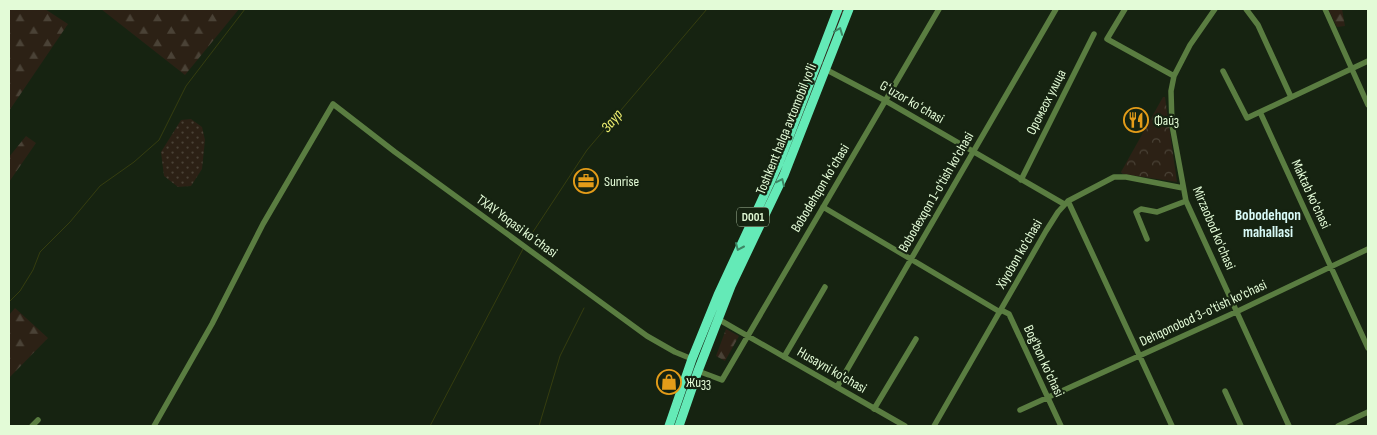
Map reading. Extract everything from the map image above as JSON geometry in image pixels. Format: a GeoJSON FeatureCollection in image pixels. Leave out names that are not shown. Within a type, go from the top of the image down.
{"type":"FeatureCollection","features":[{"type":"Feature","properties":{"kind":"highway","name":"Toshkent halqa avtomobil yo'li"},"geometry":{"type":"LineString","coordinates":[[679,426],[750,234],[838,9]]}},
{"type":"Feature","properties":{"kind":"highway","name":"Toshkent halqa avtomobil yo'li"},"geometry":{"type":"LineString","coordinates":[[669,426],[692,359],[718,295],[784,175],[849,9]]}},
{"type":"Feature","properties":{"kind":"street","name":"Bobodehqon koʻchasi"},"geometry":{"type":"LineString","coordinates":[[698,371],[722,380],[939,9]]}},
{"type":"Feature","properties":{"kind":"street","name":"Bobodexqon 1-o'tish ko'chasi"},"geometry":{"type":"LineString","coordinates":[[837,388],[1056,9]]}},
{"type":"Feature","properties":{"kind":"street"},"geometry":{"type":"LineString","coordinates":[[1125,9],[1107,39],[1174,76]]}},
{"type":"Feature","properties":{"kind":"street","name":"Mirzaobod ko'chasi"},"geometry":{"type":"LineString","coordinates":[[1216,9],[1190,44],[1174,76],[1171,91],[1171,112],[1183,188],[1186,201],[1289,426]]}},
{"type":"Feature","properties":{"kind":"street"},"geometry":{"type":"LineString","coordinates":[[1246,9],[1258,25],[1291,97]]}},
{"type":"Feature","properties":{"kind":"street"},"geometry":{"type":"LineString","coordinates":[[1325,9],[1368,105]]}},
{"type":"Feature","properties":{"kind":"street","name":"Оромгох улица"},"geometry":{"type":"LineString","coordinates":[[1021,180],[1094,34]]}},
{"type":"Feature","properties":{"kind":"street"},"geometry":{"type":"LineString","coordinates":[[1223,70],[1245,118],[1249,118],[1368,61]]}},
{"type":"Feature","properties":{"kind":"street","name":"Gʻuzor koʻchasi"},"geometry":{"type":"LineString","coordinates":[[825,69],[886,101],[1021,180],[1066,203]]}},
{"type":"Feature","properties":{"kind":"street","name":"TXAY Yoqasi koʻchasi"},"geometry":{"type":"LineString","coordinates":[[154,426],[212,324],[263,224],[333,104],[425,175],[647,336],[675,352],[692,359]]}},
{"type":"Feature","properties":{"kind":"street","name":"Maktab ko'chasi"},"geometry":{"type":"LineString","coordinates":[[1260,112],[1368,348]]}},
{"type":"Feature","properties":{"kind":"street","name":"Xiyobon ko'chasi"},"geometry":{"type":"LineString","coordinates":[[934,426],[1046,231],[1066,203],[1114,177],[1183,188]]}},
{"type":"Feature","properties":{"kind":"street"},"geometry":{"type":"LineString","coordinates":[[1147,239],[1136,212],[1141,209],[1157,212],[1186,201]]}},
{"type":"Feature","properties":{"kind":"street"},"geometry":{"type":"LineString","coordinates":[[1066,203],[1172,426]]}},
{"type":"Feature","properties":{"kind":"street","name":"Bog'bon ko'chasi"},"geometry":{"type":"LineString","coordinates":[[823,208],[1008,314],[1061,426]]}},
{"type":"Feature","properties":{"kind":"street","name":"Dehqonobod 3-o'tish ko'chasi"},"geometry":{"type":"LineString","coordinates":[[1020,410],[1236,312],[1368,249]]}},
{"type":"Feature","properties":{"kind":"street"},"geometry":{"type":"LineString","coordinates":[[784,357],[825,287]]}},
{"type":"Feature","properties":{"kind":"street","name":"Husayni ko'chasi"},"geometry":{"type":"LineString","coordinates":[[718,319],[905,426]]}},
{"type":"Feature","properties":{"kind":"street"},"geometry":{"type":"LineString","coordinates":[[874,408],[916,339]]}},
{"type":"Feature","properties":{"kind":"street"},"geometry":{"type":"LineString","coordinates":[[1225,391],[1241,426]]}},
{"type":"Feature","properties":{"kind":"street"},"geometry":{"type":"LineString","coordinates":[[1338,426],[1368,412]]}},
{"type":"Feature","properties":{"kind":"street"},"geometry":{"type":"LineString","coordinates":[[32,426],[38,420]]}},
{"type":"Feature","properties":{"kind":"green space"},"geometry":{"type":"Polygon","coordinates":[[[9,9],[45,9],[68,24],[9,111],[9,9]]]}},
{"type":"Feature","properties":{"kind":"green space"},"geometry":{"type":"Polygon","coordinates":[[[101,9],[239,9],[185,75],[101,9]]]}},
{"type":"Feature","properties":{"kind":"green space"},"geometry":{"type":"Polygon","coordinates":[[[842,9],[846,9],[791,153],[756,229],[753,227],[788,152],[842,9]]]}},
{"type":"Feature","properties":{"kind":"green space"},"geometry":{"type":"Polygon","coordinates":[[[1328,9],[1342,9],[1345,26],[1337,27],[1328,9]]]}},
{"type":"Feature","properties":{"kind":"green space"},"geometry":{"type":"Polygon","coordinates":[[[1163,97],[1165,97],[1177,182],[1123,174],[1121,172],[1163,97]]]}},
{"type":"Feature","properties":{"kind":"green space"},"geometry":{"type":"Polygon","coordinates":[[[191,119],[202,127],[205,140],[202,169],[191,186],[178,187],[164,176],[161,152],[181,120],[191,119]]]}},
{"type":"Feature","properties":{"kind":"green space"},"geometry":{"type":"Polygon","coordinates":[[[26,136],[36,143],[9,182],[9,157],[26,136]]]}},
{"type":"Feature","properties":{"kind":"green space"},"geometry":{"type":"Polygon","coordinates":[[[15,308],[48,338],[9,378],[9,315],[15,308]]]}},
{"type":"Feature","properties":{"kind":"green space"},"geometry":{"type":"Polygon","coordinates":[[[726,329],[739,336],[725,361],[716,356],[726,329]]]}},
{"type":"Feature","properties":{"kind":"waterway"},"geometry":{"type":"LineString","coordinates":[[9,302],[20,291],[33,270],[40,252],[70,222],[100,186],[134,162],[159,140],[186,86],[245,9]]}},
{"type":"Feature","properties":{"kind":"waterway","name":"Заур"},"geometry":{"type":"LineString","coordinates":[[527,241],[587,150],[707,9]]}},
{"type":"Feature","properties":{"kind":"waterway","name":"Заур"},"geometry":{"type":"LineString","coordinates":[[430,426],[523,249]]}},
{"type":"Feature","properties":{"kind":"waterway"},"geometry":{"type":"LineString","coordinates":[[539,426],[560,356],[584,308]]}},
{"type":"Feature","properties":{"kind":"place","name":"Файз"},"geometry":{"type":"Point","coordinates":[1136,120]}},
{"type":"Feature","properties":{"kind":"place","name":"Sunrise"},"geometry":{"type":"Point","coordinates":[586,181]}},
{"type":"Feature","properties":{"kind":"place","name":"Жизз"},"geometry":{"type":"Point","coordinates":[669,382]}},
{"type":"Feature","properties":{"kind":"district","name":"Bobodehqon mahallasi"},"geometry":{"type":"Point","coordinates":[1268,224]}}]}
